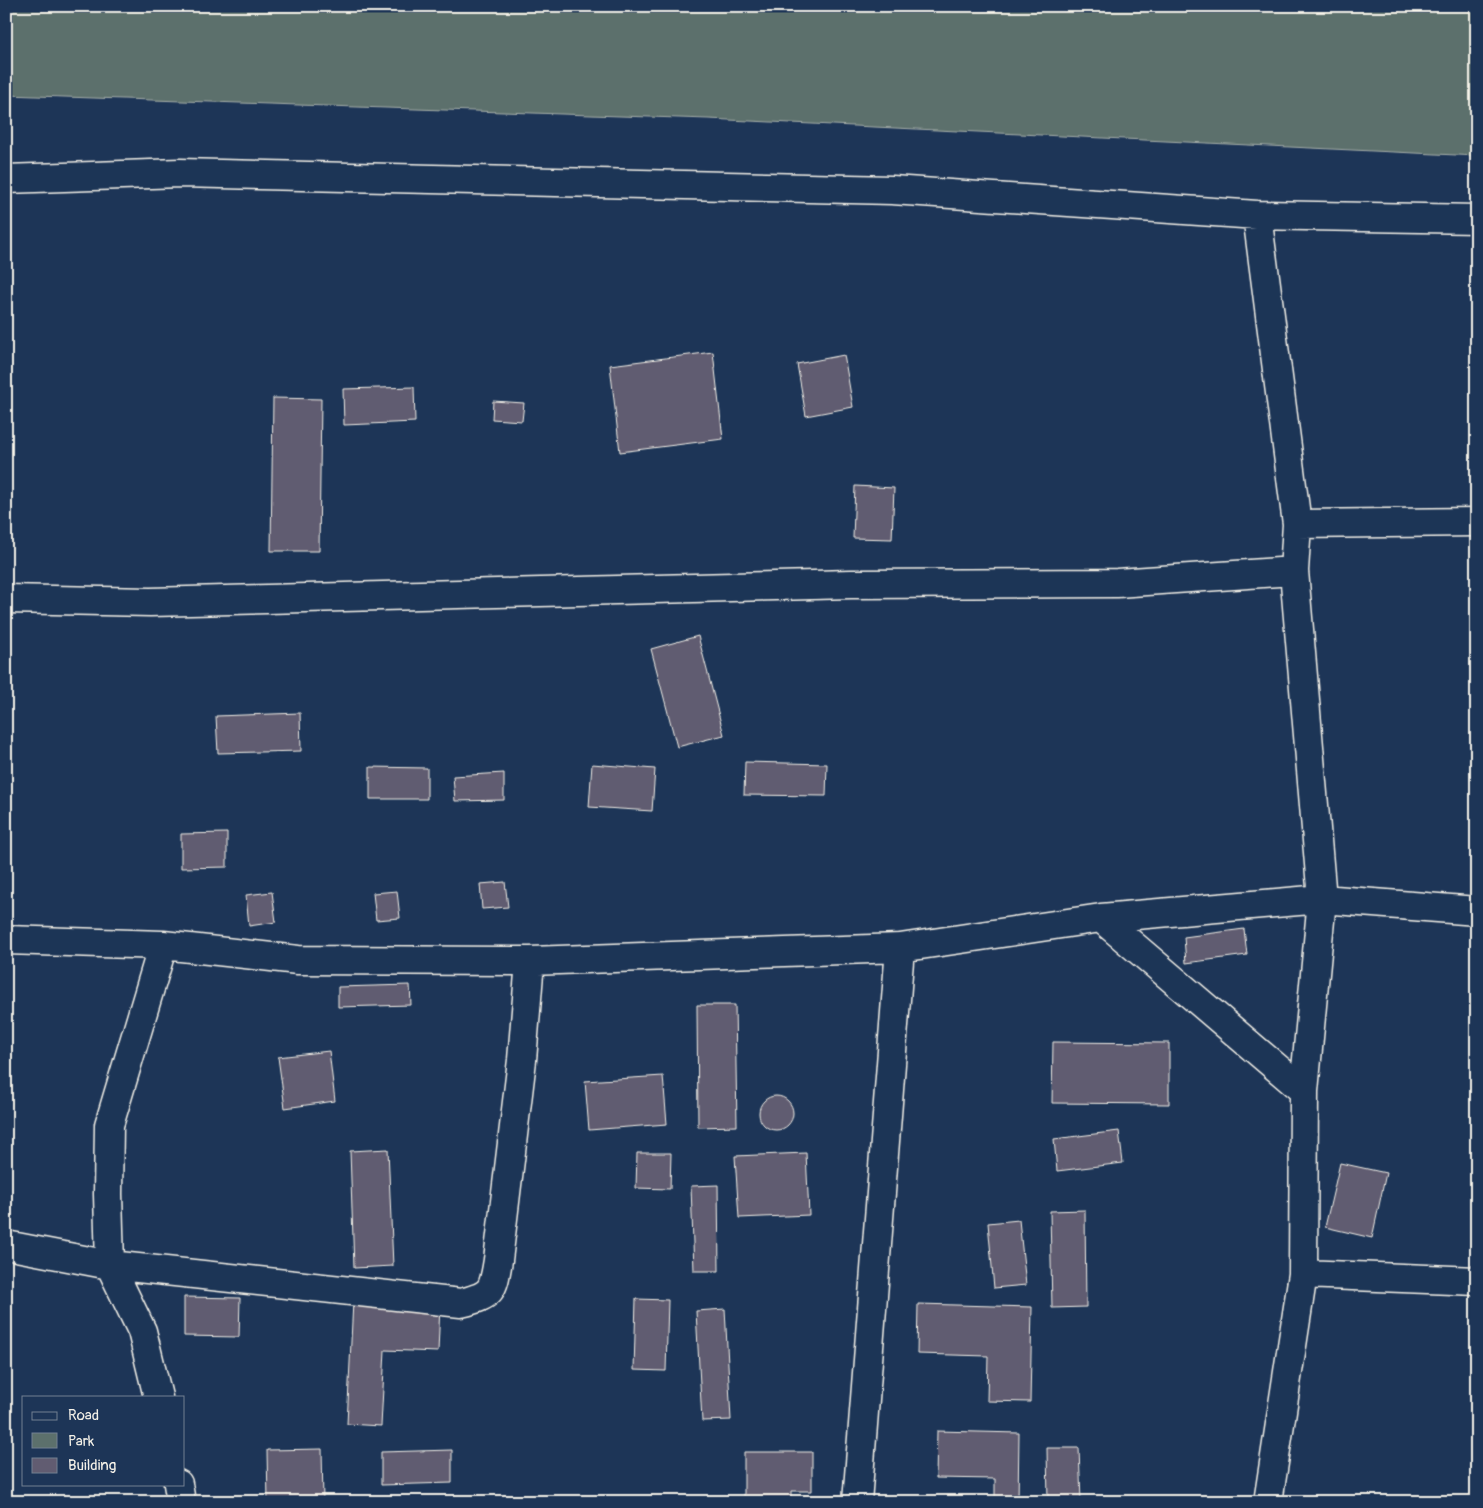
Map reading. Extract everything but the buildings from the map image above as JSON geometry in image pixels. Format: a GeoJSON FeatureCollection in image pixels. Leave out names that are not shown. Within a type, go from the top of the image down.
{"type":"FeatureCollection","features":[{"type":"Feature","properties":{"kind":"street"},"geometry":{"type":"LineString","coordinates":[[6,179],[180,173],[892,190],[1257,215],[1477,219]]}},
{"type":"Feature","properties":{"kind":"street"},"geometry":{"type":"LineString","coordinates":[[1257,215],[1297,524],[1294,570],[1322,899],[1304,1091],[1303,1274],[1268,1502]]}},
{"type":"Feature","properties":{"kind":"street"},"geometry":{"type":"LineString","coordinates":[[1297,524],[1477,522]]}},
{"type":"Feature","properties":{"kind":"street"},"geometry":{"type":"LineString","coordinates":[[6,599],[150,602],[851,584],[1117,583],[1294,570]]}},
{"type":"Feature","properties":{"kind":"street"},"geometry":{"type":"LineString","coordinates":[[6,940],[163,945],[298,960],[530,961],[900,948],[1101,918],[1322,899],[1477,911]]}},
{"type":"Feature","properties":{"kind":"street"},"geometry":{"type":"LineString","coordinates":[[1101,918],[1304,1091]]}},
{"type":"Feature","properties":{"kind":"street"},"geometry":{"type":"LineString","coordinates":[[158,1396],[142,1330],[110,1265],[108,1194],[109,1125],[163,945]]}},
{"type":"Feature","properties":{"kind":"street"},"geometry":{"type":"LineString","coordinates":[[857,1502],[900,948]]}},
{"type":"Feature","properties":{"kind":"street"},"geometry":{"type":"LineString","coordinates":[[6,1245],[110,1265],[461,1303],[480,1298],[493,1286],[498,1260],[522,1060],[530,961]]}},
{"type":"Feature","properties":{"kind":"street"},"geometry":{"type":"LineString","coordinates":[[1303,1274],[1477,1280]]}},
{"type":"Feature","properties":{"kind":"street"},"geometry":{"type":"LineString","coordinates":[[178,1486],[181,1502]]}},
{"type":"Feature","properties":{"kind":"green space"},"geometry":{"type":"Polygon","coordinates":[[[6,6],[1477,6],[1477,156],[708,119],[6,95],[6,6]]]}}]}
